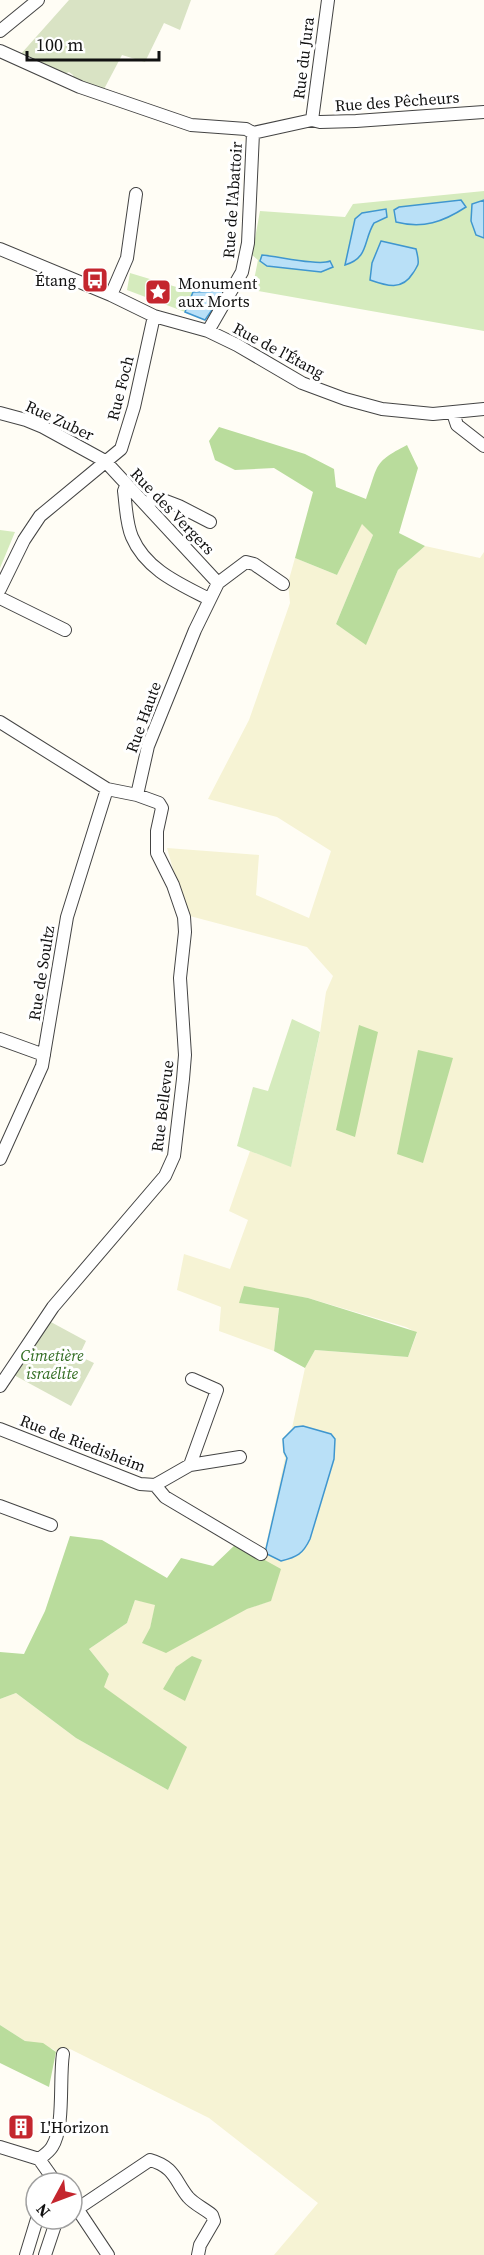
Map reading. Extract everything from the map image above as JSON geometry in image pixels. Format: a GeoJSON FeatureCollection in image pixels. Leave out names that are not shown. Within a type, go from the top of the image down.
{"type":"FeatureCollection","features":[{"type":"Feature","properties":{"kind":"street"},"geometry":{"type":"LineString","coordinates":[[0,31],[38,0]]}},
{"type":"Feature","properties":{"kind":"street","name":"Rue du Jura"},"geometry":{"type":"LineString","coordinates":[[312,120],[328,0]]}},
{"type":"Feature","properties":{"kind":"street"},"geometry":{"type":"LineString","coordinates":[[0,51],[100,95],[191,125],[246,129],[253,133]]}},
{"type":"Feature","properties":{"kind":"street","name":"Rue des Pêcheurs"},"geometry":{"type":"LineString","coordinates":[[253,133],[312,120],[320,122],[356,121],[484,112]]}},
{"type":"Feature","properties":{"kind":"street","name":"Rue de l'Abattoir"},"geometry":{"type":"LineString","coordinates":[[208,331],[242,272],[248,243],[251,208],[253,133]]}},
{"type":"Feature","properties":{"kind":"street"},"geometry":{"type":"LineString","coordinates":[[111,295],[127,258],[136,194]]}},
{"type":"Feature","properties":{"kind":"street","name":"Rue de l'Étang"},"geometry":{"type":"LineString","coordinates":[[0,249],[111,295],[154,316],[208,331],[302,383],[345,399],[382,409],[433,414],[484,409]]}},
{"type":"Feature","properties":{"kind":"street","name":"Rue Foch"},"geometry":{"type":"LineString","coordinates":[[0,589],[24,540],[40,516],[121,449],[134,407],[154,316]]}},
{"type":"Feature","properties":{"kind":"street","name":"Rue Zuber"},"geometry":{"type":"LineString","coordinates":[[0,413],[43,427],[105,461]]}},
{"type":"Feature","properties":{"kind":"street"},"geometry":{"type":"LineString","coordinates":[[453,413],[457,426],[484,446]]}},
{"type":"Feature","properties":{"kind":"street","name":"Rue des Vergers"},"geometry":{"type":"LineString","coordinates":[[105,461],[218,583]]}},
{"type":"Feature","properties":{"kind":"street"},"geometry":{"type":"LineString","coordinates":[[126,486],[124,491],[129,527],[139,550],[160,572],[210,599]]}},
{"type":"Feature","properties":{"kind":"street"},"geometry":{"type":"LineString","coordinates":[[146,503],[158,498],[210,522]]}},
{"type":"Feature","properties":{"kind":"street","name":"Rue Haute"},"geometry":{"type":"LineString","coordinates":[[136,795],[148,746],[195,630],[218,583],[246,562],[254,564],[283,584]]}},
{"type":"Feature","properties":{"kind":"street"},"geometry":{"type":"LineString","coordinates":[[0,598],[65,630]]}},
{"type":"Feature","properties":{"kind":"street"},"geometry":{"type":"LineString","coordinates":[[0,722],[107,789],[136,795]]}},
{"type":"Feature","properties":{"kind":"street","name":"Rue de Soultz"},"geometry":{"type":"LineString","coordinates":[[0,1159],[42,1066],[67,917],[107,789]]}},
{"type":"Feature","properties":{"kind":"street","name":"Rue Bellevue"},"geometry":{"type":"LineString","coordinates":[[0,1386],[54,1307],[165,1176],[174,1156],[185,1055],[180,978],[185,932],[184,917],[173,885],[157,853],[157,831],[162,808],[159,803],[136,795]]}},
{"type":"Feature","properties":{"kind":"street"},"geometry":{"type":"LineString","coordinates":[[0,1039],[44,1055]]}},
{"type":"Feature","properties":{"kind":"street"},"geometry":{"type":"LineString","coordinates":[[190,1466],[218,1390],[192,1379]]}},
{"type":"Feature","properties":{"kind":"street","name":"Rue de Riedisheim"},"geometry":{"type":"LineString","coordinates":[[0,1428],[140,1484],[155,1485],[190,1466],[240,1457]]}},
{"type":"Feature","properties":{"kind":"street","name":"Rue de Riedisheim"},"geometry":{"type":"LineString","coordinates":[[155,1485],[165,1497],[261,1554]]}},
{"type":"Feature","properties":{"kind":"street"},"geometry":{"type":"LineString","coordinates":[[0,1506],[51,1524]]}},
{"type":"Feature","properties":{"kind":"street"},"geometry":{"type":"LineString","coordinates":[[39,2159],[52,2148],[57,2136],[60,2070],[63,2054]]}},
{"type":"Feature","properties":{"kind":"street"},"geometry":{"type":"LineString","coordinates":[[0,2147],[39,2159],[47,2171]]}},
{"type":"Feature","properties":{"kind":"street"},"geometry":{"type":"LineString","coordinates":[[84,2199],[150,2160],[158,2163],[177,2177],[189,2198],[212,2214],[214,2221],[200,2245],[198,2255]]}},
{"type":"Feature","properties":{"kind":"street"},"geometry":{"type":"LineString","coordinates":[[84,2220],[108,2255]]}},
{"type":"Feature","properties":{"kind":"street"},"geometry":{"type":"LineString","coordinates":[[26,2255],[33,2231]]}},
{"type":"Feature","properties":{"kind":"street"},"geometry":{"type":"LineString","coordinates":[[45,2255],[53,2231]]}},
{"type":"Feature","properties":{"kind":"shaded area"},"geometry":{"type":"Polygon","coordinates":[[[362,523],[373,535],[336,624],[366,644],[398,570],[425,546],[480,558],[484,552],[484,2255],[274,2255],[318,2203],[209,2118],[70,2049],[56,2052],[53,2049],[25,2041],[0,2025],[0,1699],[16,1693],[76,1738],[168,1790],[186,1747],[103,1687],[109,1674],[89,1649],[127,1623],[135,1600],[156,1604],[150,1628],[247,1609],[270,1601],[263,1558],[285,1458],[282,1439],[292,1428],[305,1368],[315,1350],[408,1357],[417,1333],[406,1327],[308,1298],[289,1295],[239,1303],[279,1307],[274,1351],[219,1331],[221,1307],[177,1290],[184,1254],[230,1269],[248,1220],[229,1211],[250,1151],[291,1166],[320,1033],[326,992],[333,976],[307,947],[186,915],[167,848],[259,855],[256,895],[309,918],[331,851],[277,817],[208,799],[249,720],[290,603],[288,583],[295,558],[337,575],[362,523]]]}},
{"type":"Feature","properties":{"kind":"green space"},"geometry":{"type":"Polygon","coordinates":[[[69,0],[191,0],[180,30],[164,23],[145,62],[122,55],[103,91],[74,79],[69,72],[64,74],[20,55],[69,0]]]}},
{"type":"Feature","properties":{"kind":"green space"},"geometry":{"type":"Polygon","coordinates":[[[484,191],[484,331],[252,290],[258,260],[252,255],[260,211],[345,217],[353,204],[484,191]]]}},
{"type":"Feature","properties":{"kind":"green space"},"geometry":{"type":"Polygon","coordinates":[[[130,273],[193,292],[185,312],[127,290],[130,273]]]}},
{"type":"Feature","properties":{"kind":"green space"},"geometry":{"type":"Polygon","coordinates":[[[219,427],[305,454],[334,469],[336,487],[366,499],[378,466],[388,456],[407,445],[418,468],[399,533],[425,546],[398,570],[366,645],[336,624],[373,535],[362,524],[337,575],[295,558],[313,492],[274,468],[235,470],[215,460],[209,441],[219,427]]]}},
{"type":"Feature","properties":{"kind":"green space"},"geometry":{"type":"Polygon","coordinates":[[[0,530],[15,532],[0,568],[0,530]]]}},
{"type":"Feature","properties":{"kind":"green space"},"geometry":{"type":"Polygon","coordinates":[[[292,1019],[320,1032],[291,1167],[237,1146],[253,1087],[268,1091],[292,1019]]]}},
{"type":"Feature","properties":{"kind":"green space"},"geometry":{"type":"Polygon","coordinates":[[[359,1025],[378,1032],[355,1137],[336,1130],[359,1025]]]}},
{"type":"Feature","properties":{"kind":"green space"},"geometry":{"type":"Polygon","coordinates":[[[418,1050],[453,1058],[423,1163],[397,1154],[418,1050]]]}},
{"type":"Feature","properties":{"kind":"green space"},"geometry":{"type":"Polygon","coordinates":[[[244,1286],[308,1298],[417,1332],[408,1357],[315,1350],[305,1368],[274,1351],[279,1308],[239,1303],[244,1286]]]}},
{"type":"Feature","properties":{"kind":"green space","name":"Cimetière israélite"},"geometry":{"type":"Polygon","coordinates":[[[49,1321],[86,1341],[79,1356],[94,1363],[71,1406],[12,1374],[49,1321]]]}},
{"type":"Feature","properties":{"kind":"green space"},"geometry":{"type":"Polygon","coordinates":[[[70,1536],[102,1540],[167,1578],[181,1558],[213,1566],[236,1544],[281,1569],[271,1601],[247,1609],[166,1653],[142,1643],[150,1628],[155,1605],[135,1600],[127,1623],[89,1649],[109,1674],[104,1687],[187,1747],[168,1790],[76,1738],[16,1693],[0,1699],[0,1652],[24,1654],[45,1611],[70,1536]]]}},
{"type":"Feature","properties":{"kind":"green space"},"geometry":{"type":"Polygon","coordinates":[[[192,1656],[202,1660],[185,1701],[163,1689],[176,1667],[192,1656]]]}},
{"type":"Feature","properties":{"kind":"green space"},"geometry":{"type":"Polygon","coordinates":[[[0,2025],[25,2041],[43,2043],[56,2052],[49,2087],[0,2063],[0,2025]]]}},
{"type":"Feature","properties":{"kind":"water"},"geometry":{"type":"Polygon","coordinates":[[[461,200],[466,207],[433,223],[415,225],[396,222],[394,210],[399,207],[461,200]]]}},
{"type":"Feature","properties":{"kind":"water"},"geometry":{"type":"Polygon","coordinates":[[[484,200],[484,238],[476,235],[471,221],[472,204],[484,200]]]}},
{"type":"Feature","properties":{"kind":"water"},"geometry":{"type":"Polygon","coordinates":[[[386,209],[387,217],[374,223],[362,253],[353,262],[345,265],[355,219],[362,213],[386,209]]]}},
{"type":"Feature","properties":{"kind":"water"},"geometry":{"type":"Polygon","coordinates":[[[381,241],[416,249],[418,265],[404,283],[394,286],[370,280],[372,263],[381,241]]]}},
{"type":"Feature","properties":{"kind":"water"},"geometry":{"type":"Polygon","coordinates":[[[262,255],[308,262],[330,261],[333,267],[321,272],[267,266],[260,261],[262,255]]]}},
{"type":"Feature","properties":{"kind":"water"},"geometry":{"type":"Polygon","coordinates":[[[225,291],[205,320],[185,312],[193,292],[225,291]]]}},
{"type":"Feature","properties":{"kind":"water"},"geometry":{"type":"Polygon","coordinates":[[[303,1426],[331,1434],[335,1439],[334,1459],[310,1539],[299,1554],[281,1561],[265,1553],[287,1458],[283,1439],[295,1427],[303,1426]]]}},
{"type":"Feature","properties":{"kind":"place","name":"Étang"},"geometry":{"type":"Point","coordinates":[95,280]}},
{"type":"Feature","properties":{"kind":"place","name":"Monument aux Morts"},"geometry":{"type":"Point","coordinates":[158,292]}},
{"type":"Feature","properties":{"kind":"place","name":"L'Horizon"},"geometry":{"type":"Point","coordinates":[21,2127]}}]}
